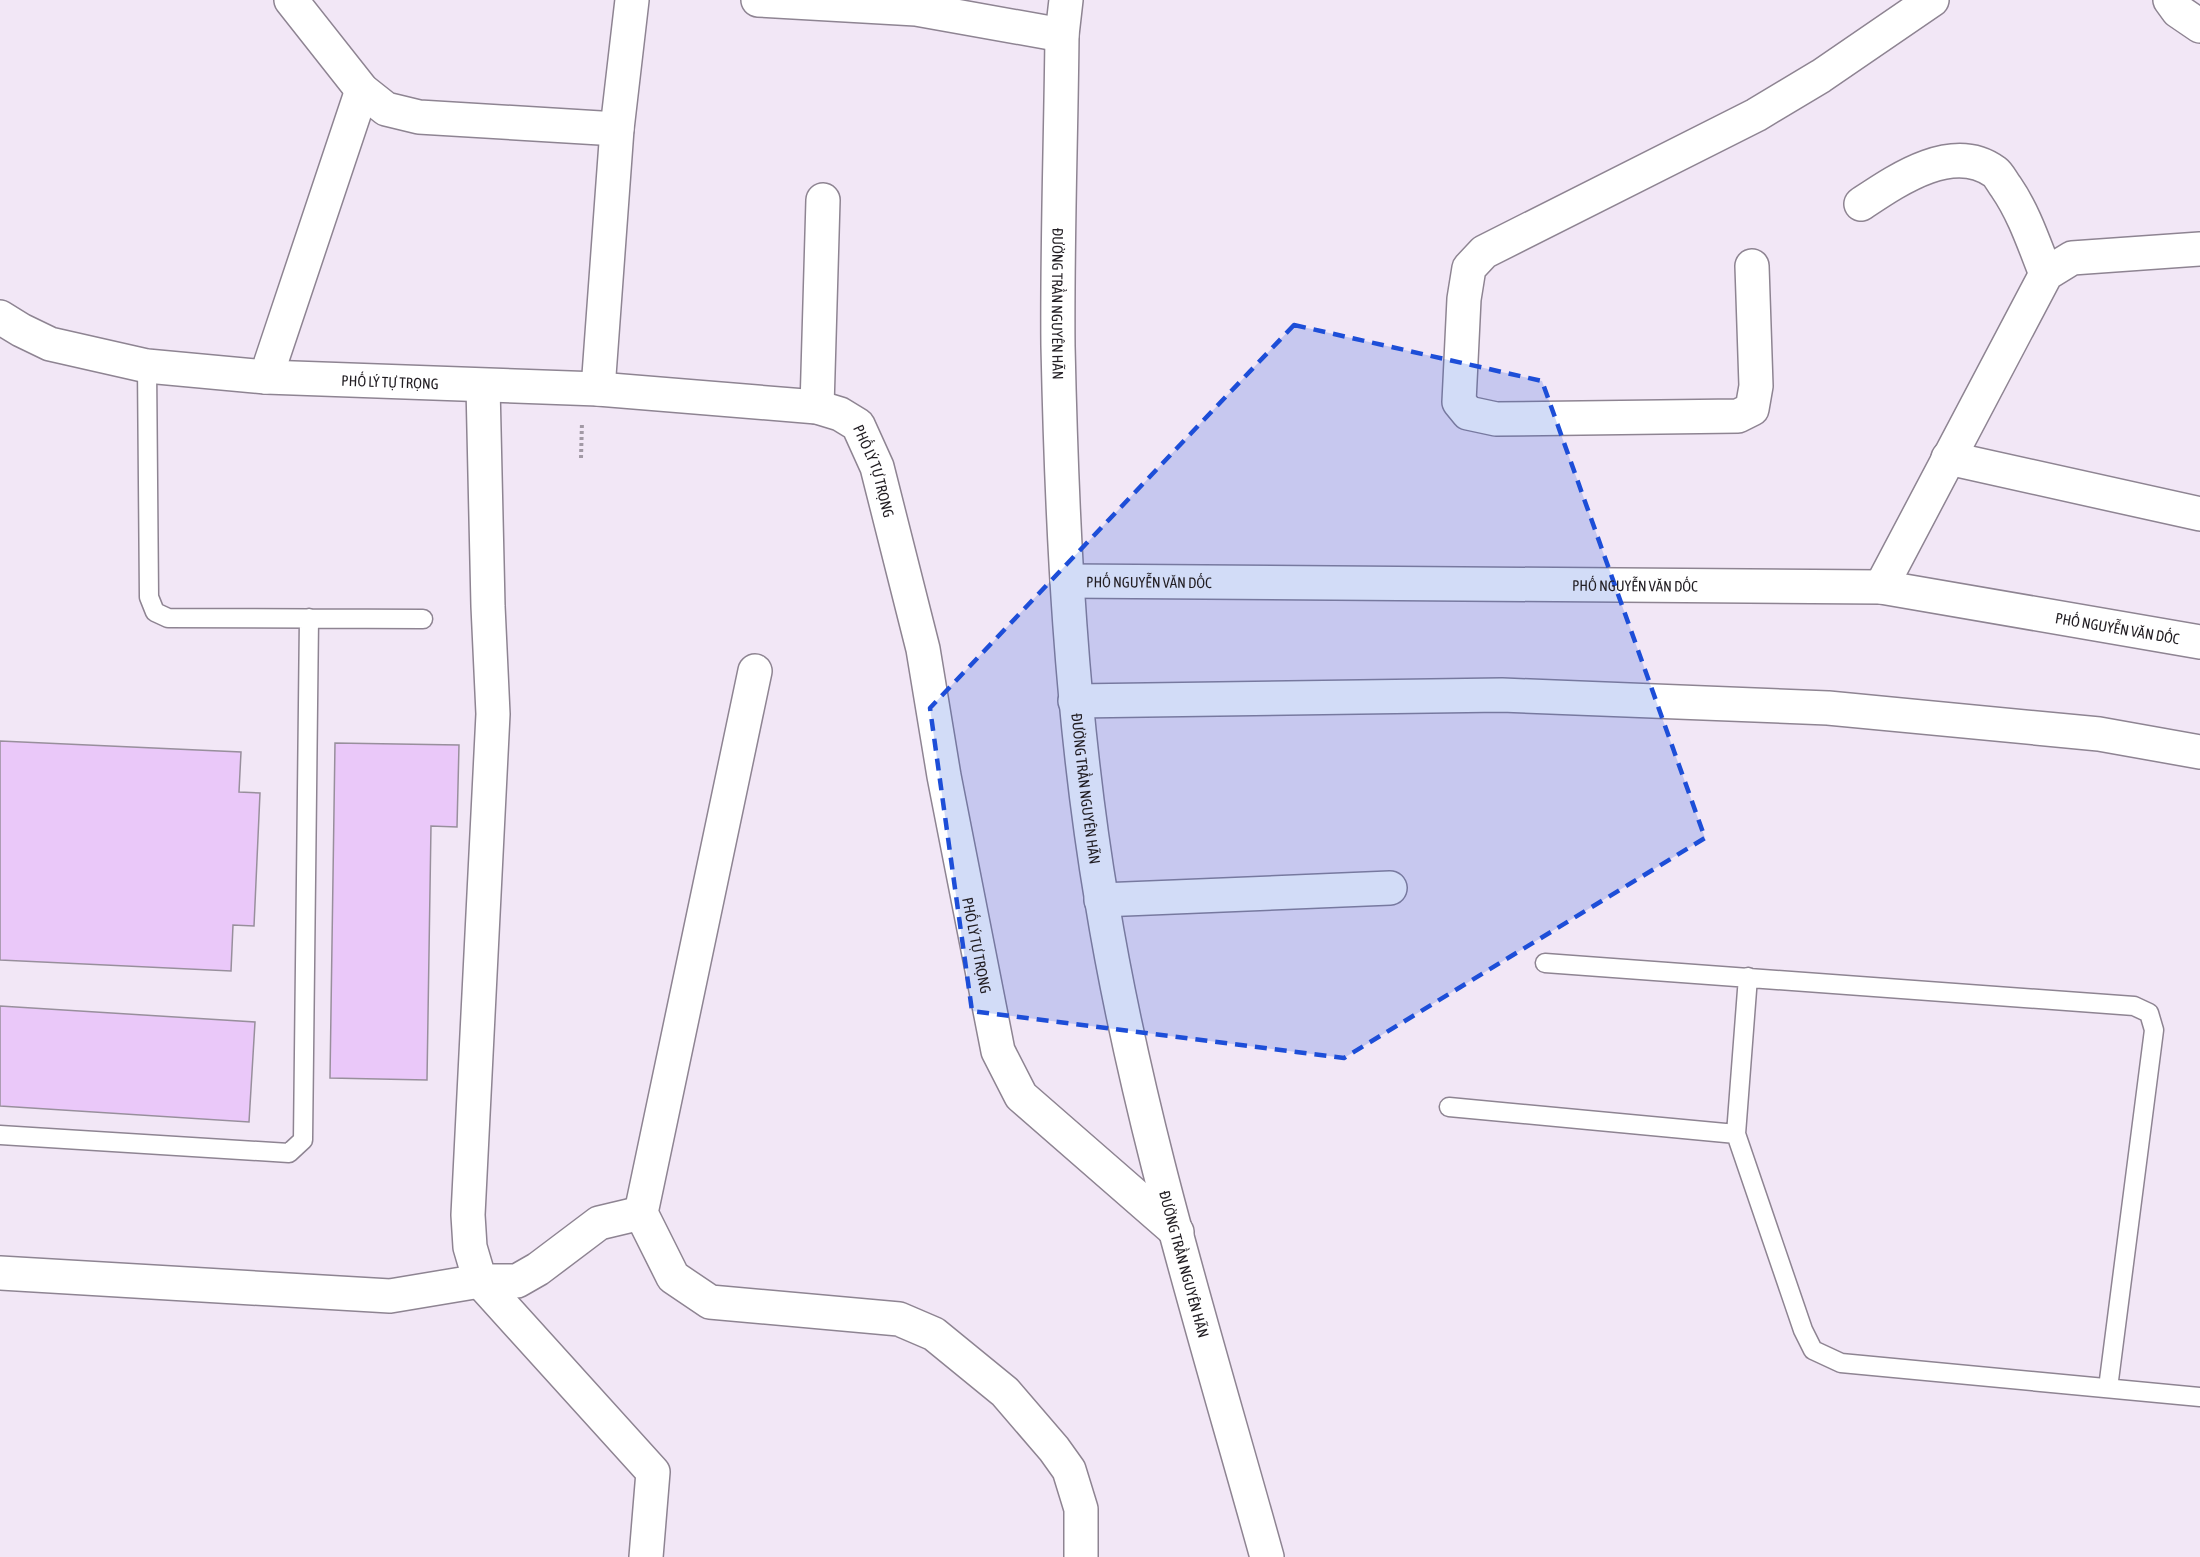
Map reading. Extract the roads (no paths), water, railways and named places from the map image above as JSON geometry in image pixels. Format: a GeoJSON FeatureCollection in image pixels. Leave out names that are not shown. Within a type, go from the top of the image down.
{"type":"FeatureCollection","features":[{"type":"Feature","properties":{"kind":"street"},"geometry":{"type":"LineString","coordinates":[[291,0],[362,90],[386,109],[418,117],[617,129]]}},
{"type":"Feature","properties":{"kind":"street"},"geometry":{"type":"LineString","coordinates":[[598,389],[617,129],[632,0]]}},
{"type":"Feature","properties":{"kind":"street"},"geometry":{"type":"LineString","coordinates":[[758,0],[916,9],[1062,35]]}},
{"type":"Feature","properties":{"kind":"street","name":"ĐƯỜNG TRẦN NGUYÊN HÃN"},"geometry":{"type":"LineString","coordinates":[[1066,0],[1062,35],[1058,344],[1067,581],[1076,701],[1101,900],[1121,1007],[1144,1109],[1267,1557]]}},
{"type":"Feature","properties":{"kind":"street"},"geometry":{"type":"LineString","coordinates":[[1752,267],[1756,386],[1752,409],[1738,416],[1496,419],[1468,413],[1459,402],[1469,268],[1484,252],[1756,116],[1821,76],[1932,0]]}},
{"type":"Feature","properties":{"kind":"street"},"geometry":{"type":"LineString","coordinates":[[2170,0],[2178,11],[2200,26]]}},
{"type":"Feature","properties":{"kind":"street"},"geometry":{"type":"LineString","coordinates":[[266,377],[362,90]]}},
{"type":"Feature","properties":{"kind":"street"},"geometry":{"type":"LineString","coordinates":[[1861,204],[1904,176],[1934,164],[1971,160],[1996,173],[2019,206],[2046,274]]}},
{"type":"Feature","properties":{"kind":"street"},"geometry":{"type":"LineString","coordinates":[[817,407],[823,200]]}},
{"type":"Feature","properties":{"kind":"street"},"geometry":{"type":"LineString","coordinates":[[1881,587],[2046,274],[2073,258],[2200,249]]}},
{"type":"Feature","properties":{"kind":"street","name":"PHỐ LÝ TỰ TRỌNG"},"geometry":{"type":"LineString","coordinates":[[0,317],[50,344],[147,366],[266,377],[598,389],[817,407],[840,414],[858,425],[877,467],[923,649],[944,776],[998,1051],[1021,1096],[1177,1232]]}},
{"type":"Feature","properties":{"kind":"street"},"geometry":{"type":"LineString","coordinates":[[0,342],[50,344]]}},
{"type":"Feature","properties":{"kind":"street"},"geometry":{"type":"LineString","coordinates":[[483,386],[493,714],[468,1215],[470,1247],[480,1281],[652,1472],[646,1557]]}},
{"type":"Feature","properties":{"kind":"street"},"geometry":{"type":"LineString","coordinates":[[1947,458],[2200,514]]}},
{"type":"Feature","properties":{"kind":"street","name":"PHỐ NGUYỄN VĂN DỐC"},"geometry":{"type":"LineString","coordinates":[[1067,581],[1881,587],[2200,642]]}},
{"type":"Feature","properties":{"kind":"street"},"geometry":{"type":"LineString","coordinates":[[755,671],[641,1213],[673,1277],[710,1302],[899,1319],[934,1334],[1005,1392],[1069,1470],[1081,1509],[1081,1557]]}},
{"type":"Feature","properties":{"kind":"street"},"geometry":{"type":"LineString","coordinates":[[1076,701],[1502,695],[1828,708],[2099,734],[2200,752]]}},
{"type":"Feature","properties":{"kind":"street"},"geometry":{"type":"LineString","coordinates":[[1101,900],[1390,888]]}},
{"type":"Feature","properties":{"kind":"street"},"geometry":{"type":"LineString","coordinates":[[0,1273],[390,1296],[480,1281],[517,1281],[538,1269],[600,1223],[641,1213]]}},
{"type":"Feature","properties":{"kind":"lane"},"geometry":{"type":"LineString","coordinates":[[147,366],[149,597],[155,612],[168,618],[423,619]]}},
{"type":"Feature","properties":{"kind":"lane"},"geometry":{"type":"LineString","coordinates":[[0,1134],[289,1153],[303,1140],[309,618]]}},
{"type":"Feature","properties":{"kind":"lane"},"geometry":{"type":"LineString","coordinates":[[1545,963],[2134,1006],[2149,1012],[2154,1030],[2108,1388]]}},
{"type":"Feature","properties":{"kind":"lane"},"geometry":{"type":"LineString","coordinates":[[1748,977],[1736,1134],[1803,1330],[1813,1350],[1841,1363],[2200,1397]]}},
{"type":"Feature","properties":{"kind":"lane"},"geometry":{"type":"LineString","coordinates":[[1449,1107],[1736,1134]]}}]}
